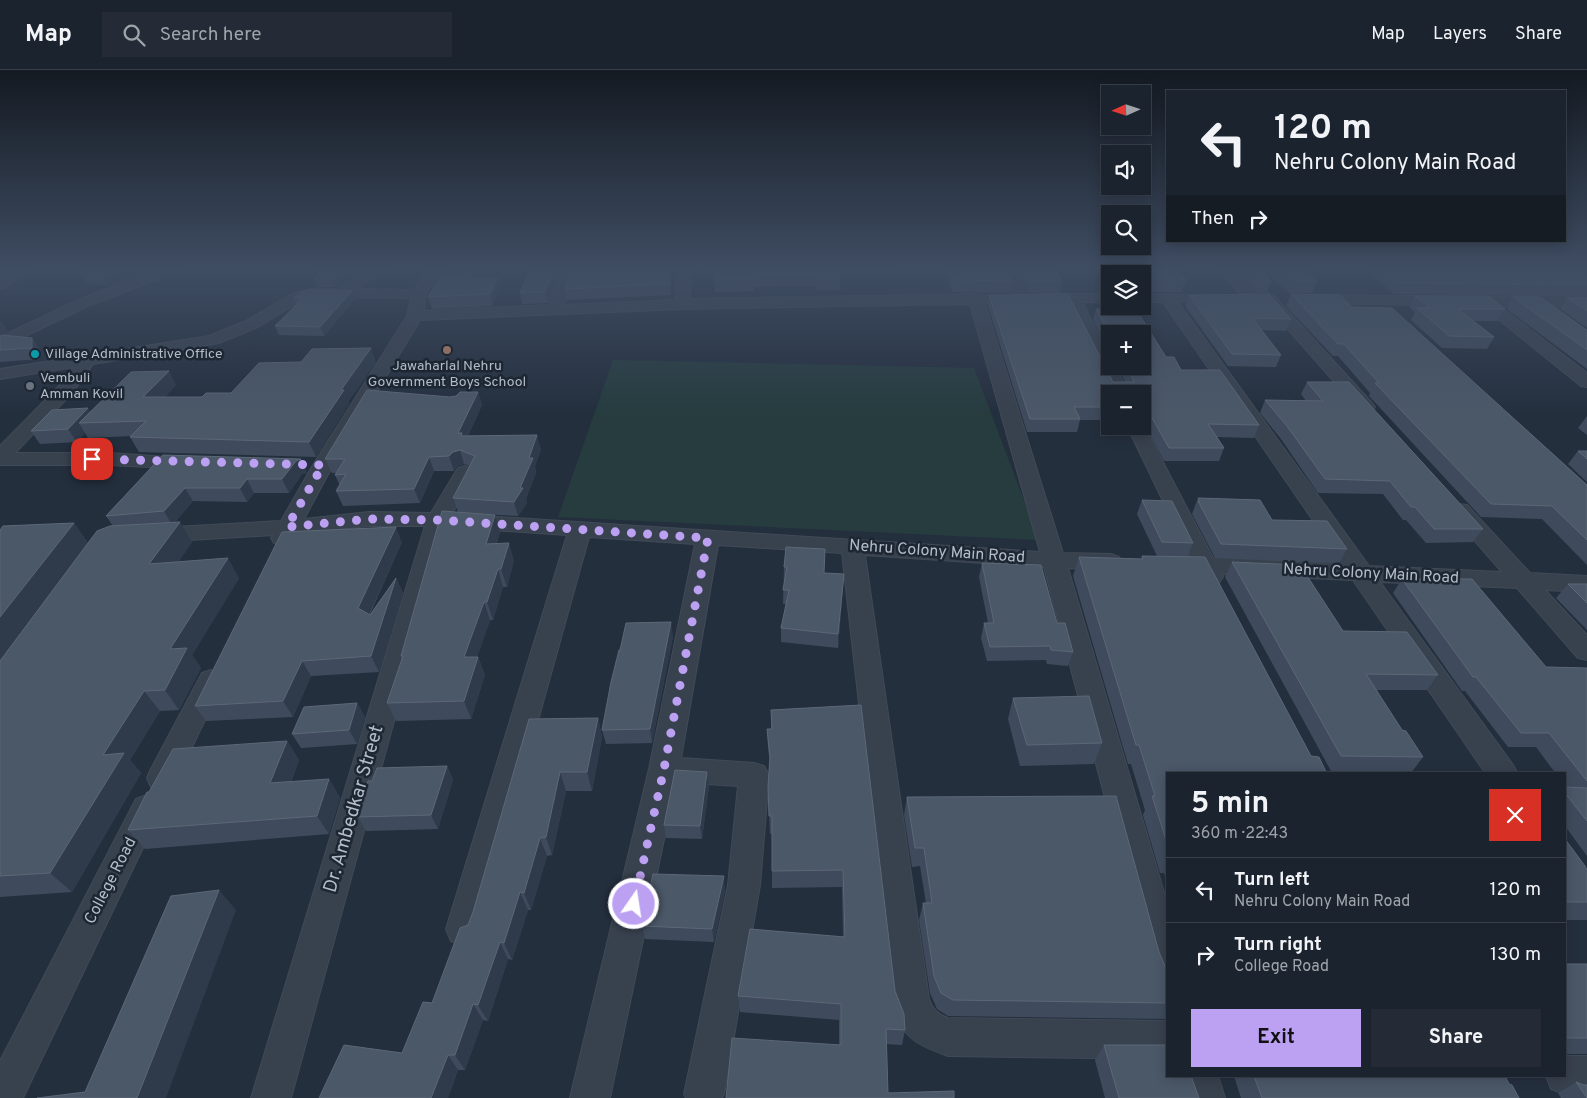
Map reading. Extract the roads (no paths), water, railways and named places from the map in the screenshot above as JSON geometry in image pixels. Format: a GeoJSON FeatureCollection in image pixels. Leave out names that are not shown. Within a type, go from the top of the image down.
{"type":"FeatureCollection","features":[{"type":"Feature","properties":{"kind":"street"},"geometry":{"type":"LineString","coordinates":[[0,343],[55,317]]}},
{"type":"Feature","properties":{"kind":"street"},"geometry":{"type":"LineString","coordinates":[[0,374],[213,340],[252,324],[264,317]]}},
{"type":"Feature","properties":{"kind":"street"},"geometry":{"type":"LineString","coordinates":[[269,563],[314,464],[376,397],[412,317]]}},
{"type":"Feature","properties":{"kind":"street"},"geometry":{"type":"LineString","coordinates":[[981,317],[1054,560],[1166,961]]}},
{"type":"Feature","properties":{"kind":"street"},"geometry":{"type":"LineString","coordinates":[[1081,317],[1116,385]]}},
{"type":"Feature","properties":{"kind":"street"},"geometry":{"type":"LineString","coordinates":[[1180,317],[1502,772]]}},
{"type":"Feature","properties":{"kind":"street"},"geometry":{"type":"LineString","coordinates":[[1288,317],[1380,422]]}},
{"type":"Feature","properties":{"kind":"street"},"geometry":{"type":"LineString","coordinates":[[1395,317],[1399,321]]}},
{"type":"Feature","properties":{"kind":"street"},"geometry":{"type":"LineString","coordinates":[[1505,317],[1587,382]]}},
{"type":"Feature","properties":{"kind":"street"},"geometry":{"type":"LineString","coordinates":[[0,458],[68,387],[87,361]]}},
{"type":"Feature","properties":{"kind":"street"},"geometry":{"type":"LineString","coordinates":[[1140,435],[1224,600]]}},
{"type":"Feature","properties":{"kind":"street"},"geometry":{"type":"LineString","coordinates":[[0,458],[110,459],[203,463]]}},
{"type":"Feature","properties":{"kind":"street","name":"Dr. Ambedkar Street"},"geometry":{"type":"LineString","coordinates":[[271,1098],[438,520],[465,472]]}},
{"type":"Feature","properties":{"kind":"street"},"geometry":{"type":"LineString","coordinates":[[1445,495],[1587,651]]}},
{"type":"Feature","properties":{"kind":"street","name":"Nehru Colony Main Road"},"geometry":{"type":"LineString","coordinates":[[138,536],[287,527],[369,519],[438,520],[1054,560],[1130,563]]}},
{"type":"Feature","properties":{"kind":"street"},"geometry":{"type":"LineString","coordinates":[[463,929],[580,529]]}},
{"type":"Feature","properties":{"kind":"street"},"geometry":{"type":"LineString","coordinates":[[590,1098],[664,769],[708,538]]}},
{"type":"Feature","properties":{"kind":"street"},"geometry":{"type":"LineString","coordinates":[[854,547],[910,988],[913,1009],[919,1023],[934,1032],[948,1037],[1166,1040]]}},
{"type":"Feature","properties":{"kind":"street","name":"Nehru Colony Main Road"},"geometry":{"type":"LineString","coordinates":[[1158,564],[1587,584]]}},
{"type":"Feature","properties":{"kind":"street","name":"College Road"},"geometry":{"type":"LineString","coordinates":[[2,1098],[220,661]]}},
{"type":"Feature","properties":{"kind":"street"},"geometry":{"type":"LineString","coordinates":[[664,769],[754,775],[744,885],[704,1094]]}},
{"type":"Feature","properties":{"kind":"street"},"geometry":{"type":"LineString","coordinates":[[1566,1075],[1587,1075]]}},
{"type":"Feature","properties":{"kind":"street"},"geometry":{"type":"LineString","coordinates":[[1198,1077],[1205,1098]]}},
{"type":"Feature","properties":{"kind":"place","name":"Jawaharlal Nehru Government Boys School"},"geometry":{"type":"Point","coordinates":[447,350]}},
{"type":"Feature","properties":{"kind":"place","name":"Village Administrative Office"},"geometry":{"type":"Point","coordinates":[35,354]}},
{"type":"Feature","properties":{"kind":"place","name":"Vembuli Amman Kovil"},"geometry":{"type":"Point","coordinates":[30,386]}}]}
